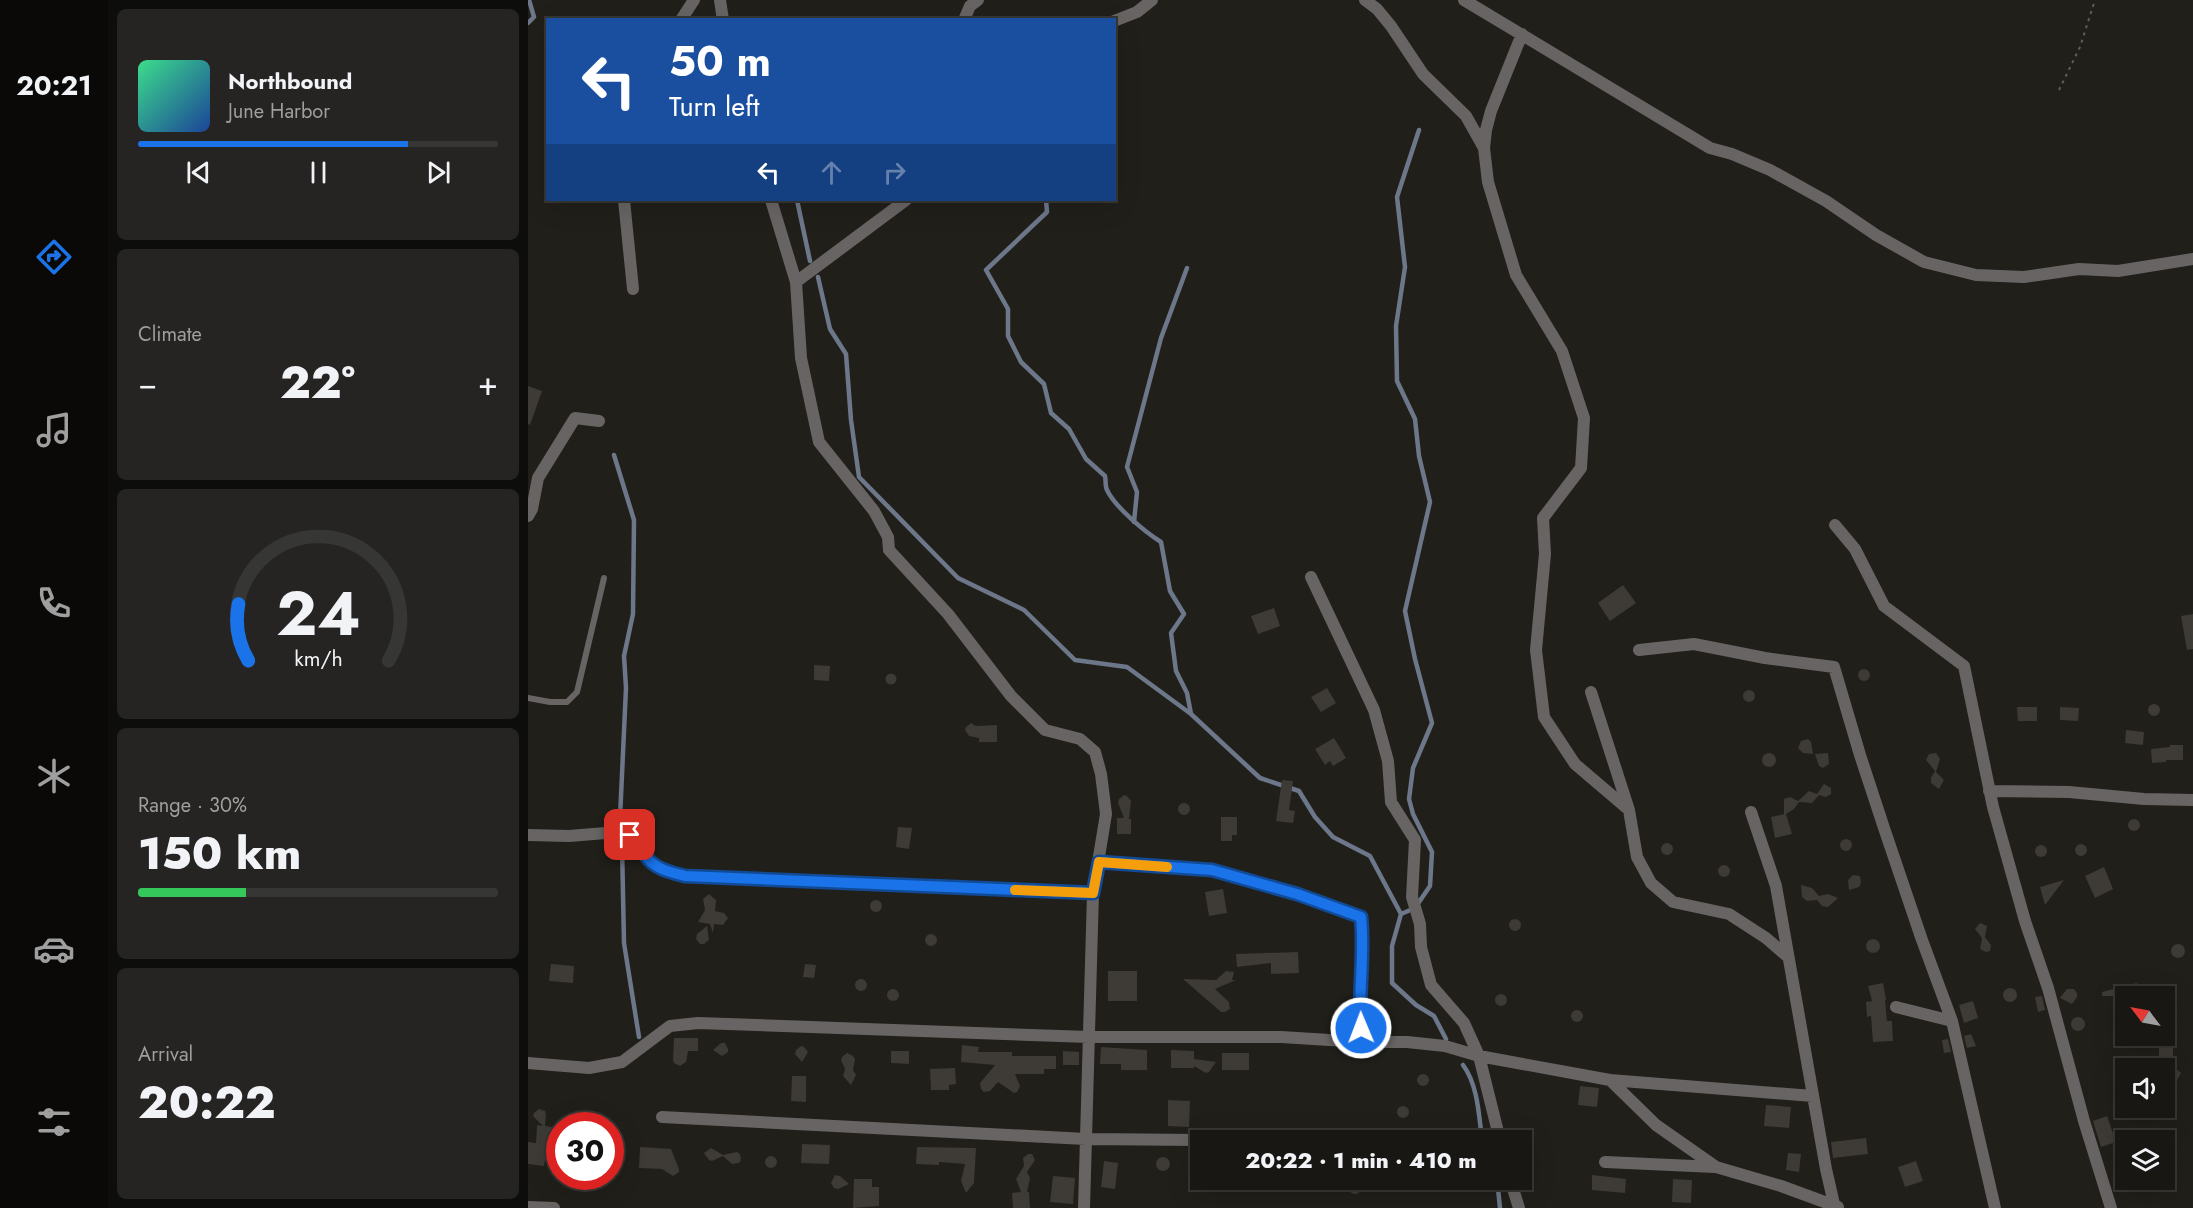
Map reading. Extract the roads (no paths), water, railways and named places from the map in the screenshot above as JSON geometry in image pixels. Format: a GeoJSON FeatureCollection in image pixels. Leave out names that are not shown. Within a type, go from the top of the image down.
{"type":"FeatureCollection","features":[{"type":"Feature","properties":{"kind":"street"},"geometry":{"type":"LineString","coordinates":[[682,18],[694,0]]}},
{"type":"Feature","properties":{"kind":"street"},"geometry":{"type":"LineString","coordinates":[[720,0],[723,18]]}},
{"type":"Feature","properties":{"kind":"street"},"geometry":{"type":"LineString","coordinates":[[965,18],[970,6],[978,0]]}},
{"type":"Feature","properties":{"kind":"street"},"geometry":{"type":"LineString","coordinates":[[1116,20],[1137,12],[1152,0]]}},
{"type":"Feature","properties":{"kind":"street"},"geometry":{"type":"LineString","coordinates":[[1365,0],[1377,9],[1392,26],[1423,74],[1466,116],[1484,148]]}},
{"type":"Feature","properties":{"kind":"street"},"geometry":{"type":"LineString","coordinates":[[1464,0],[1710,148],[1732,154],[1770,170],[1826,201],[1876,235],[1924,262],[1976,276],[2024,277],[2079,269],[2118,271],[2193,259]]}},
{"type":"Feature","properties":{"kind":"street"},"geometry":{"type":"LineString","coordinates":[[1522,34],[1491,111],[1484,148],[1488,182],[1516,275],[1562,351],[1584,418],[1581,468],[1543,518],[1545,554],[1536,650],[1544,717],[1575,764],[1629,810]]}},
{"type":"Feature","properties":{"kind":"street"},"geometry":{"type":"LineString","coordinates":[[624,201],[633,289]]}},
{"type":"Feature","properties":{"kind":"street"},"geometry":{"type":"LineString","coordinates":[[771,201],[796,282],[801,358],[819,442],[874,511],[888,537],[889,550],[948,614],[1011,696],[1045,730],[1080,739],[1095,752],[1101,774],[1106,814],[1093,893],[1084,1208]]}},
{"type":"Feature","properties":{"kind":"street"},"geometry":{"type":"LineString","coordinates":[[796,282],[905,201]]}},
{"type":"Feature","properties":{"kind":"street"},"geometry":{"type":"LineString","coordinates":[[528,516],[532,509],[538,478],[575,418],[599,421]]}},
{"type":"Feature","properties":{"kind":"street"},"geometry":{"type":"LineString","coordinates":[[1835,525],[1855,549],[1884,606],[1964,666],[1989,791],[2110,1208]]}},
{"type":"Feature","properties":{"kind":"street"},"geometry":{"type":"LineString","coordinates":[[1311,577],[1374,710],[1388,761],[1391,802],[1415,840],[1412,897],[1420,924],[1420,947],[1431,985],[1464,1023],[1479,1056],[1498,1130]]}},
{"type":"Feature","properties":{"kind":"street"},"geometry":{"type":"LineString","coordinates":[[1639,650],[1694,644],[1765,658],[1834,667],[1873,797],[1952,1021],[1995,1208]]}},
{"type":"Feature","properties":{"kind":"street"},"geometry":{"type":"LineString","coordinates":[[1592,692],[1629,810],[1637,857],[1651,884],[1673,902],[1729,914],[1766,938],[1788,957]]}},
{"type":"Feature","properties":{"kind":"street"},"geometry":{"type":"LineString","coordinates":[[1989,791],[2069,792],[2144,800],[2193,800]]}},
{"type":"Feature","properties":{"kind":"street"},"geometry":{"type":"LineString","coordinates":[[1751,812],[1776,886],[1813,1096],[1837,1206]]}},
{"type":"Feature","properties":{"kind":"street"},"geometry":{"type":"LineString","coordinates":[[528,835],[569,836],[618,832],[630,835],[639,844],[646,858],[664,871],[685,876],[1093,893]]}},
{"type":"Feature","properties":{"kind":"street"},"geometry":{"type":"LineString","coordinates":[[1099,862],[1212,870],[1297,894],[1361,917],[1363,937],[1360,1013],[1362,1042]]}},
{"type":"Feature","properties":{"kind":"street"},"geometry":{"type":"LineString","coordinates":[[1896,1008],[1952,1021]]}},
{"type":"Feature","properties":{"kind":"street"},"geometry":{"type":"LineString","coordinates":[[528,1063],[589,1068],[622,1062],[670,1026],[698,1023],[1089,1037],[1281,1037],[1407,1042],[1445,1046],[1479,1056],[1610,1080],[1813,1096]]}},
{"type":"Feature","properties":{"kind":"street"},"geometry":{"type":"LineString","coordinates":[[1610,1080],[1656,1125],[1692,1153],[1716,1167]]}},
{"type":"Feature","properties":{"kind":"street"},"geometry":{"type":"LineString","coordinates":[[662,1117],[1086,1139],[1190,1140]]}},
{"type":"Feature","properties":{"kind":"street"},"geometry":{"type":"LineString","coordinates":[[1605,1162],[1716,1167],[1837,1206]]}},
{"type":"Feature","properties":{"kind":"street"},"geometry":{"type":"LineString","coordinates":[[1513,1190],[1519,1208]]}},
{"type":"Feature","properties":{"kind":"street"},"geometry":{"type":"LineString","coordinates":[[528,1207],[554,1208]]}},
{"type":"Feature","properties":{"kind":"lane"},"geometry":{"type":"LineString","coordinates":[[528,698],[567,702],[577,692],[604,578]]}},
{"type":"Feature","properties":{"kind":"waterway"},"geometry":{"type":"LineString","coordinates":[[528,23],[534,17],[529,0]]}},
{"type":"Feature","properties":{"kind":"waterway"},"geometry":{"type":"LineString","coordinates":[[1419,130],[1397,197],[1405,267],[1396,326],[1397,381],[1415,419],[1419,456],[1430,502],[1405,611],[1432,723],[1413,768],[1409,799],[1413,814],[1432,852],[1430,886],[1415,908],[1401,914],[1392,946],[1392,983],[1416,1005],[1434,1016],[1446,1039]]}},
{"type":"Feature","properties":{"kind":"waterway"},"geometry":{"type":"LineString","coordinates":[[797,201],[810,261]]}},
{"type":"Feature","properties":{"kind":"waterway"},"geometry":{"type":"LineString","coordinates":[[1046,201],[1047,212],[986,270],[1008,309],[1008,336],[1021,362],[1044,384],[1051,413],[1069,429],[1086,459],[1105,476],[1106,487],[1111,497],[1139,526],[1161,542],[1170,591],[1184,614],[1171,633],[1176,671],[1187,693],[1191,714],[1260,778],[1299,791],[1315,817],[1333,837],[1370,856],[1401,914]]}},
{"type":"Feature","properties":{"kind":"waterway"},"geometry":{"type":"LineString","coordinates":[[1134,522],[1137,492],[1127,467],[1161,338],[1187,268]]}},
{"type":"Feature","properties":{"kind":"waterway"},"geometry":{"type":"LineString","coordinates":[[818,277],[830,329],[846,354],[851,420],[859,477],[958,578],[1024,610],[1075,660],[1127,667],[1191,714]]}},
{"type":"Feature","properties":{"kind":"waterway"},"geometry":{"type":"LineString","coordinates":[[614,455],[634,520],[633,614],[624,656],[626,688],[620,818]]}},
{"type":"Feature","properties":{"kind":"waterway"},"geometry":{"type":"LineString","coordinates":[[622,845],[624,943],[639,1037]]}},
{"type":"Feature","properties":{"kind":"waterway"},"geometry":{"type":"LineString","coordinates":[[1463,1065],[1475,1091],[1481,1130]]}},
{"type":"Feature","properties":{"kind":"waterway"},"geometry":{"type":"LineString","coordinates":[[1498,1190],[1500,1208]]}}]}
